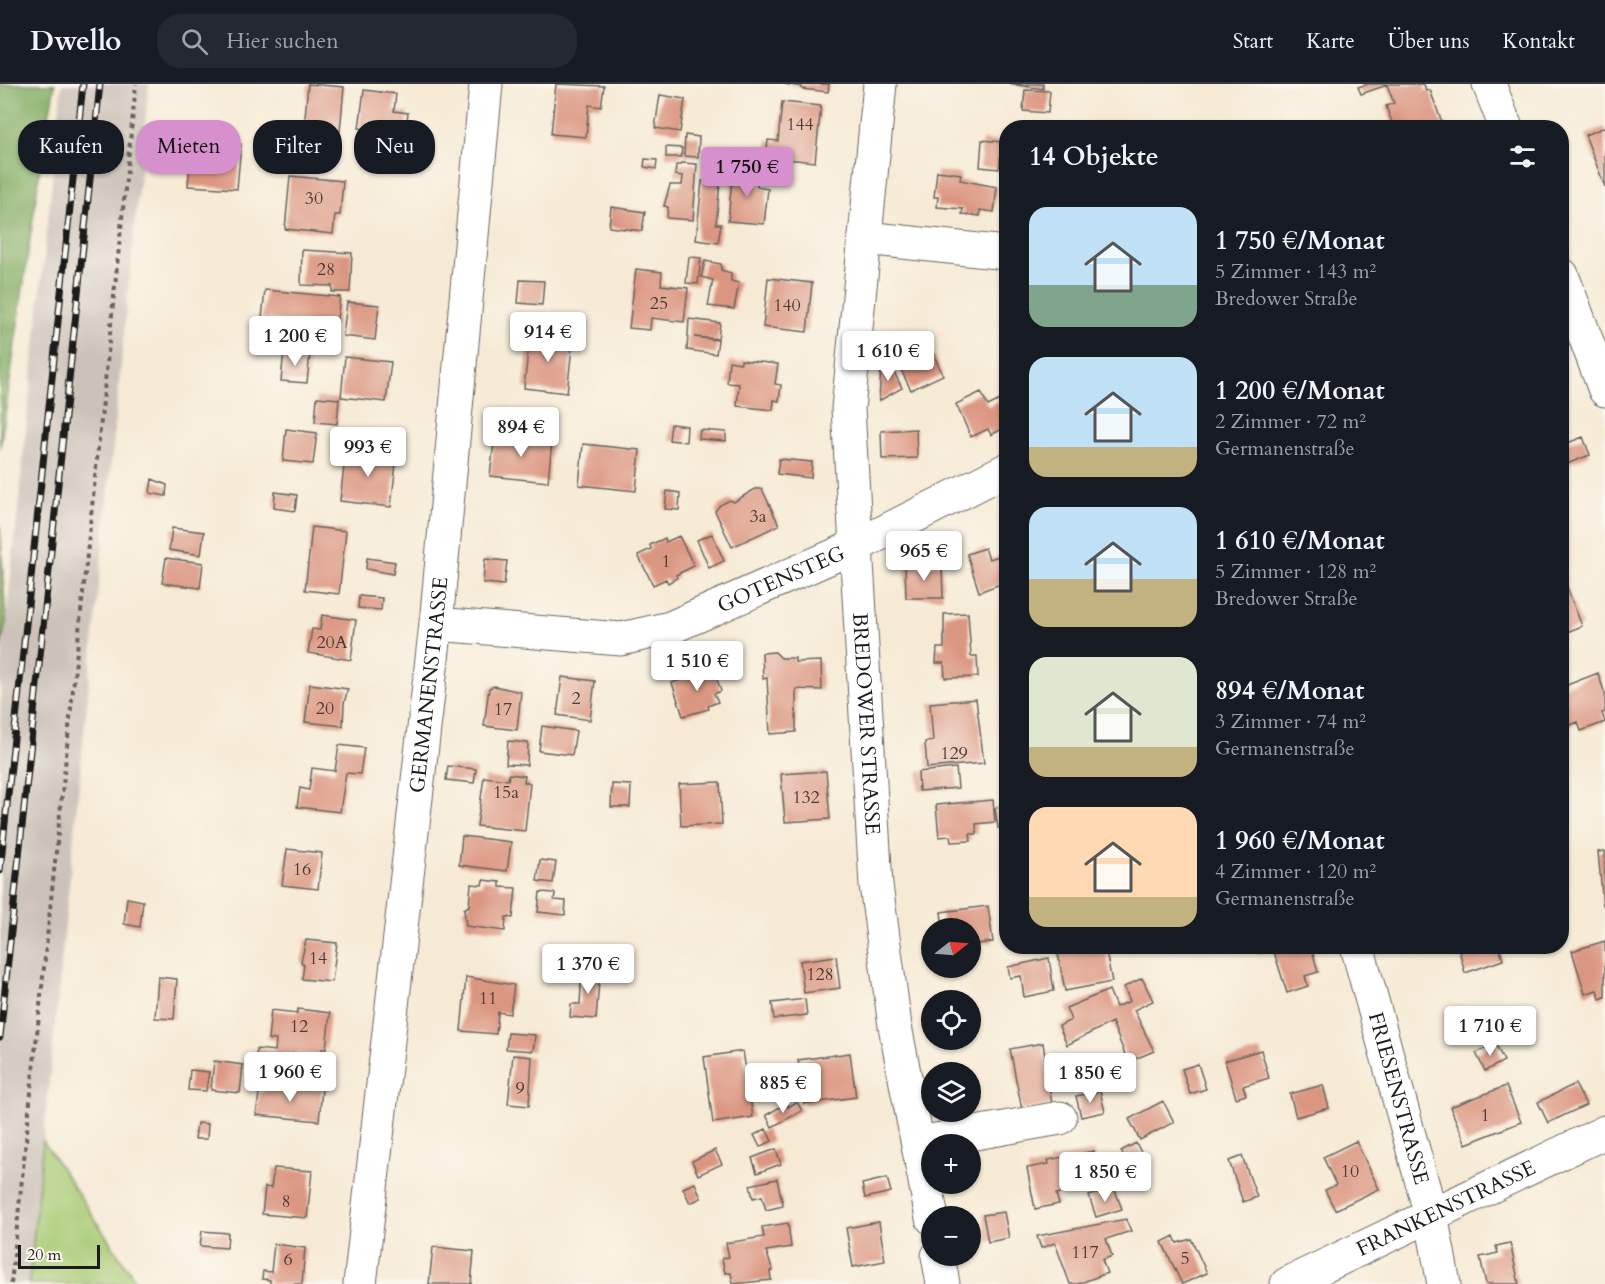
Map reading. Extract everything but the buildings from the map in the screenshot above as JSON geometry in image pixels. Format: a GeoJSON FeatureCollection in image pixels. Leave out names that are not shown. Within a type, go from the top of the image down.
{"type":"FeatureCollection","features":[{"type":"Feature","properties":{"kind":"street","name":"GERMANENSTRASSE"},"geometry":{"type":"LineString","coordinates":[[360,1284],[436,624],[486,84]]}},
{"type":"Feature","properties":{"kind":"street","name":"BREDOWER STRASSE"},"geometry":{"type":"LineString","coordinates":[[880,84],[848,409],[876,885],[895,1026],[930,1206]]}},
{"type":"Feature","properties":{"kind":"street"},"geometry":{"type":"LineString","coordinates":[[1489,84],[1503,120]]}},
{"type":"Feature","properties":{"kind":"street"},"geometry":{"type":"LineString","coordinates":[[865,238],[999,252]]}},
{"type":"Feature","properties":{"kind":"street"},"geometry":{"type":"LineString","coordinates":[[1569,294],[1605,390]]}},
{"type":"Feature","properties":{"kind":"street","name":"GOTENSTEG"},"geometry":{"type":"LineString","coordinates":[[436,624],[621,639],[670,628],[856,546],[999,474]]}},
{"type":"Feature","properties":{"kind":"street","name":"FRIESENSTRASSE"},"geometry":{"type":"LineString","coordinates":[[1359,954],[1431,1215],[1444,1284]]}},
{"type":"Feature","properties":{"kind":"street"},"geometry":{"type":"LineString","coordinates":[[919,1143],[1060,1118]]}},
{"type":"Feature","properties":{"kind":"street","name":"FRANKENSTRASSE"},"geometry":{"type":"LineString","coordinates":[[1287,1284],[1605,1132]]}},
{"type":"Feature","properties":{"kind":"street"},"geometry":{"type":"LineString","coordinates":[[940,1266],[943,1284]]}},
{"type":"Feature","properties":{"kind":"path"},"geometry":{"type":"LineString","coordinates":[[11,1284],[135,84]]}},
{"type":"Feature","properties":{"kind":"shaded area"},"geometry":{"type":"Polygon","coordinates":[[[62,84],[149,84],[145,120],[136,120],[136,174],[140,174],[29,1284],[0,1284],[0,681],[53,174],[124,174],[124,120],[58,120],[62,84]]]}},
{"type":"Feature","properties":{"kind":"green space"},"geometry":{"type":"Polygon","coordinates":[[[0,84],[55,84],[48,120],[18,120],[18,174],[39,174],[0,449],[0,84]]]}},
{"type":"Feature","properties":{"kind":"green space"},"geometry":{"type":"Polygon","coordinates":[[[0,525],[6,621],[0,655],[0,525]]]}},
{"type":"Feature","properties":{"kind":"green space"},"geometry":{"type":"Polygon","coordinates":[[[43,1141],[138,1284],[29,1284],[43,1141]]]}},
{"type":"Feature","properties":{"kind":"railway"},"geometry":{"type":"LineString","coordinates":[[0,871],[83,84]]}},
{"type":"Feature","properties":{"kind":"railway"},"geometry":{"type":"LineString","coordinates":[[0,1037],[100,84]]}}]}
